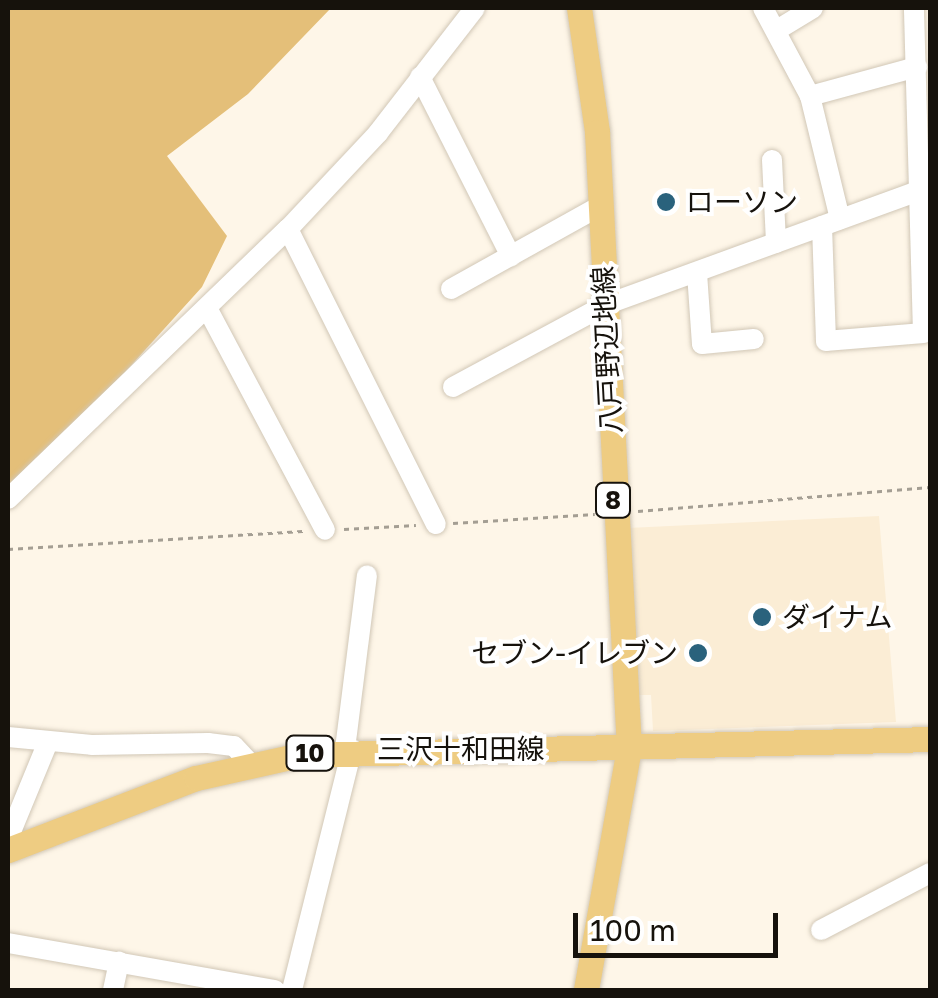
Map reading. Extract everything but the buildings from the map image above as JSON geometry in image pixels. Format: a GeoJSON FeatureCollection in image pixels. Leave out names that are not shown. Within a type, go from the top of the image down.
{"type":"FeatureCollection","features":[{"type":"Feature","properties":{"kind":"main road","name":"八戸野辺地線"},"geometry":{"type":"LineString","coordinates":[[578,8],[592,78],[629,748],[586,990]]}},
{"type":"Feature","properties":{"kind":"main road","name":"三沢十和田線"},"geometry":{"type":"LineString","coordinates":[[8,850],[250,763],[348,749],[629,748],[930,739]]}},
{"type":"Feature","properties":{"kind":"street"},"geometry":{"type":"LineString","coordinates":[[8,499],[288,229],[420,78],[475,8]]}},
{"type":"Feature","properties":{"kind":"street"},"geometry":{"type":"LineString","coordinates":[[763,8],[810,96],[831,223],[826,341],[923,332],[923,190],[914,8]]}},
{"type":"Feature","properties":{"kind":"street"},"geometry":{"type":"LineString","coordinates":[[776,30],[813,8]]}},
{"type":"Feature","properties":{"kind":"street"},"geometry":{"type":"LineString","coordinates":[[810,96],[917,67]]}},
{"type":"Feature","properties":{"kind":"street"},"geometry":{"type":"LineString","coordinates":[[420,78],[511,256]]}},
{"type":"Feature","properties":{"kind":"street"},"geometry":{"type":"LineString","coordinates":[[772,160],[776,243]]}},
{"type":"Feature","properties":{"kind":"street"},"geometry":{"type":"LineString","coordinates":[[453,387],[605,306],[923,190]]}},
{"type":"Feature","properties":{"kind":"street"},"geometry":{"type":"LineString","coordinates":[[450,289],[600,206]]}},
{"type":"Feature","properties":{"kind":"street"},"geometry":{"type":"LineString","coordinates":[[288,229],[436,524]]}},
{"type":"Feature","properties":{"kind":"street"},"geometry":{"type":"LineString","coordinates":[[697,273],[702,344],[754,339]]}},
{"type":"Feature","properties":{"kind":"street"},"geometry":{"type":"LineString","coordinates":[[208,308],[325,530]]}},
{"type":"Feature","properties":{"kind":"street"},"geometry":{"type":"LineString","coordinates":[[292,990],[348,749],[367,575]]}},
{"type":"Feature","properties":{"kind":"street"},"geometry":{"type":"LineString","coordinates":[[9,742],[208,742],[234,746],[250,763]]}},
{"type":"Feature","properties":{"kind":"street"},"geometry":{"type":"LineString","coordinates":[[8,839],[48,742]]}},
{"type":"Feature","properties":{"kind":"street"},"geometry":{"type":"LineString","coordinates":[[821,930],[930,873]]}},
{"type":"Feature","properties":{"kind":"street"},"geometry":{"type":"LineString","coordinates":[[8,943],[119,962],[193,983],[275,990]]}},
{"type":"Feature","properties":{"kind":"street"},"geometry":{"type":"LineString","coordinates":[[113,990],[119,962]]}},
{"type":"Feature","properties":{"kind":"path"},"geometry":{"type":"LineString","coordinates":[[614,512],[930,487]]}},
{"type":"Feature","properties":{"kind":"shaded area"},"geometry":{"type":"Polygon","coordinates":[[[8,8],[331,8],[248,94],[167,156],[227,236],[202,287],[80,422],[8,490],[8,8]]]}},
{"type":"Feature","properties":{"kind":"shaded area"},"geometry":{"type":"Polygon","coordinates":[[[879,516],[896,722],[653,731],[651,695],[639,695],[628,528],[879,516]]]}},
{"type":"Feature","properties":{"kind":"place","name":"ローソン"},"geometry":{"type":"Point","coordinates":[666,202]}},
{"type":"Feature","properties":{"kind":"place","name":"ダイナム"},"geometry":{"type":"Point","coordinates":[762,617]}},
{"type":"Feature","properties":{"kind":"place","name":"セブン-イレブン"},"geometry":{"type":"Point","coordinates":[698,653]}}]}
